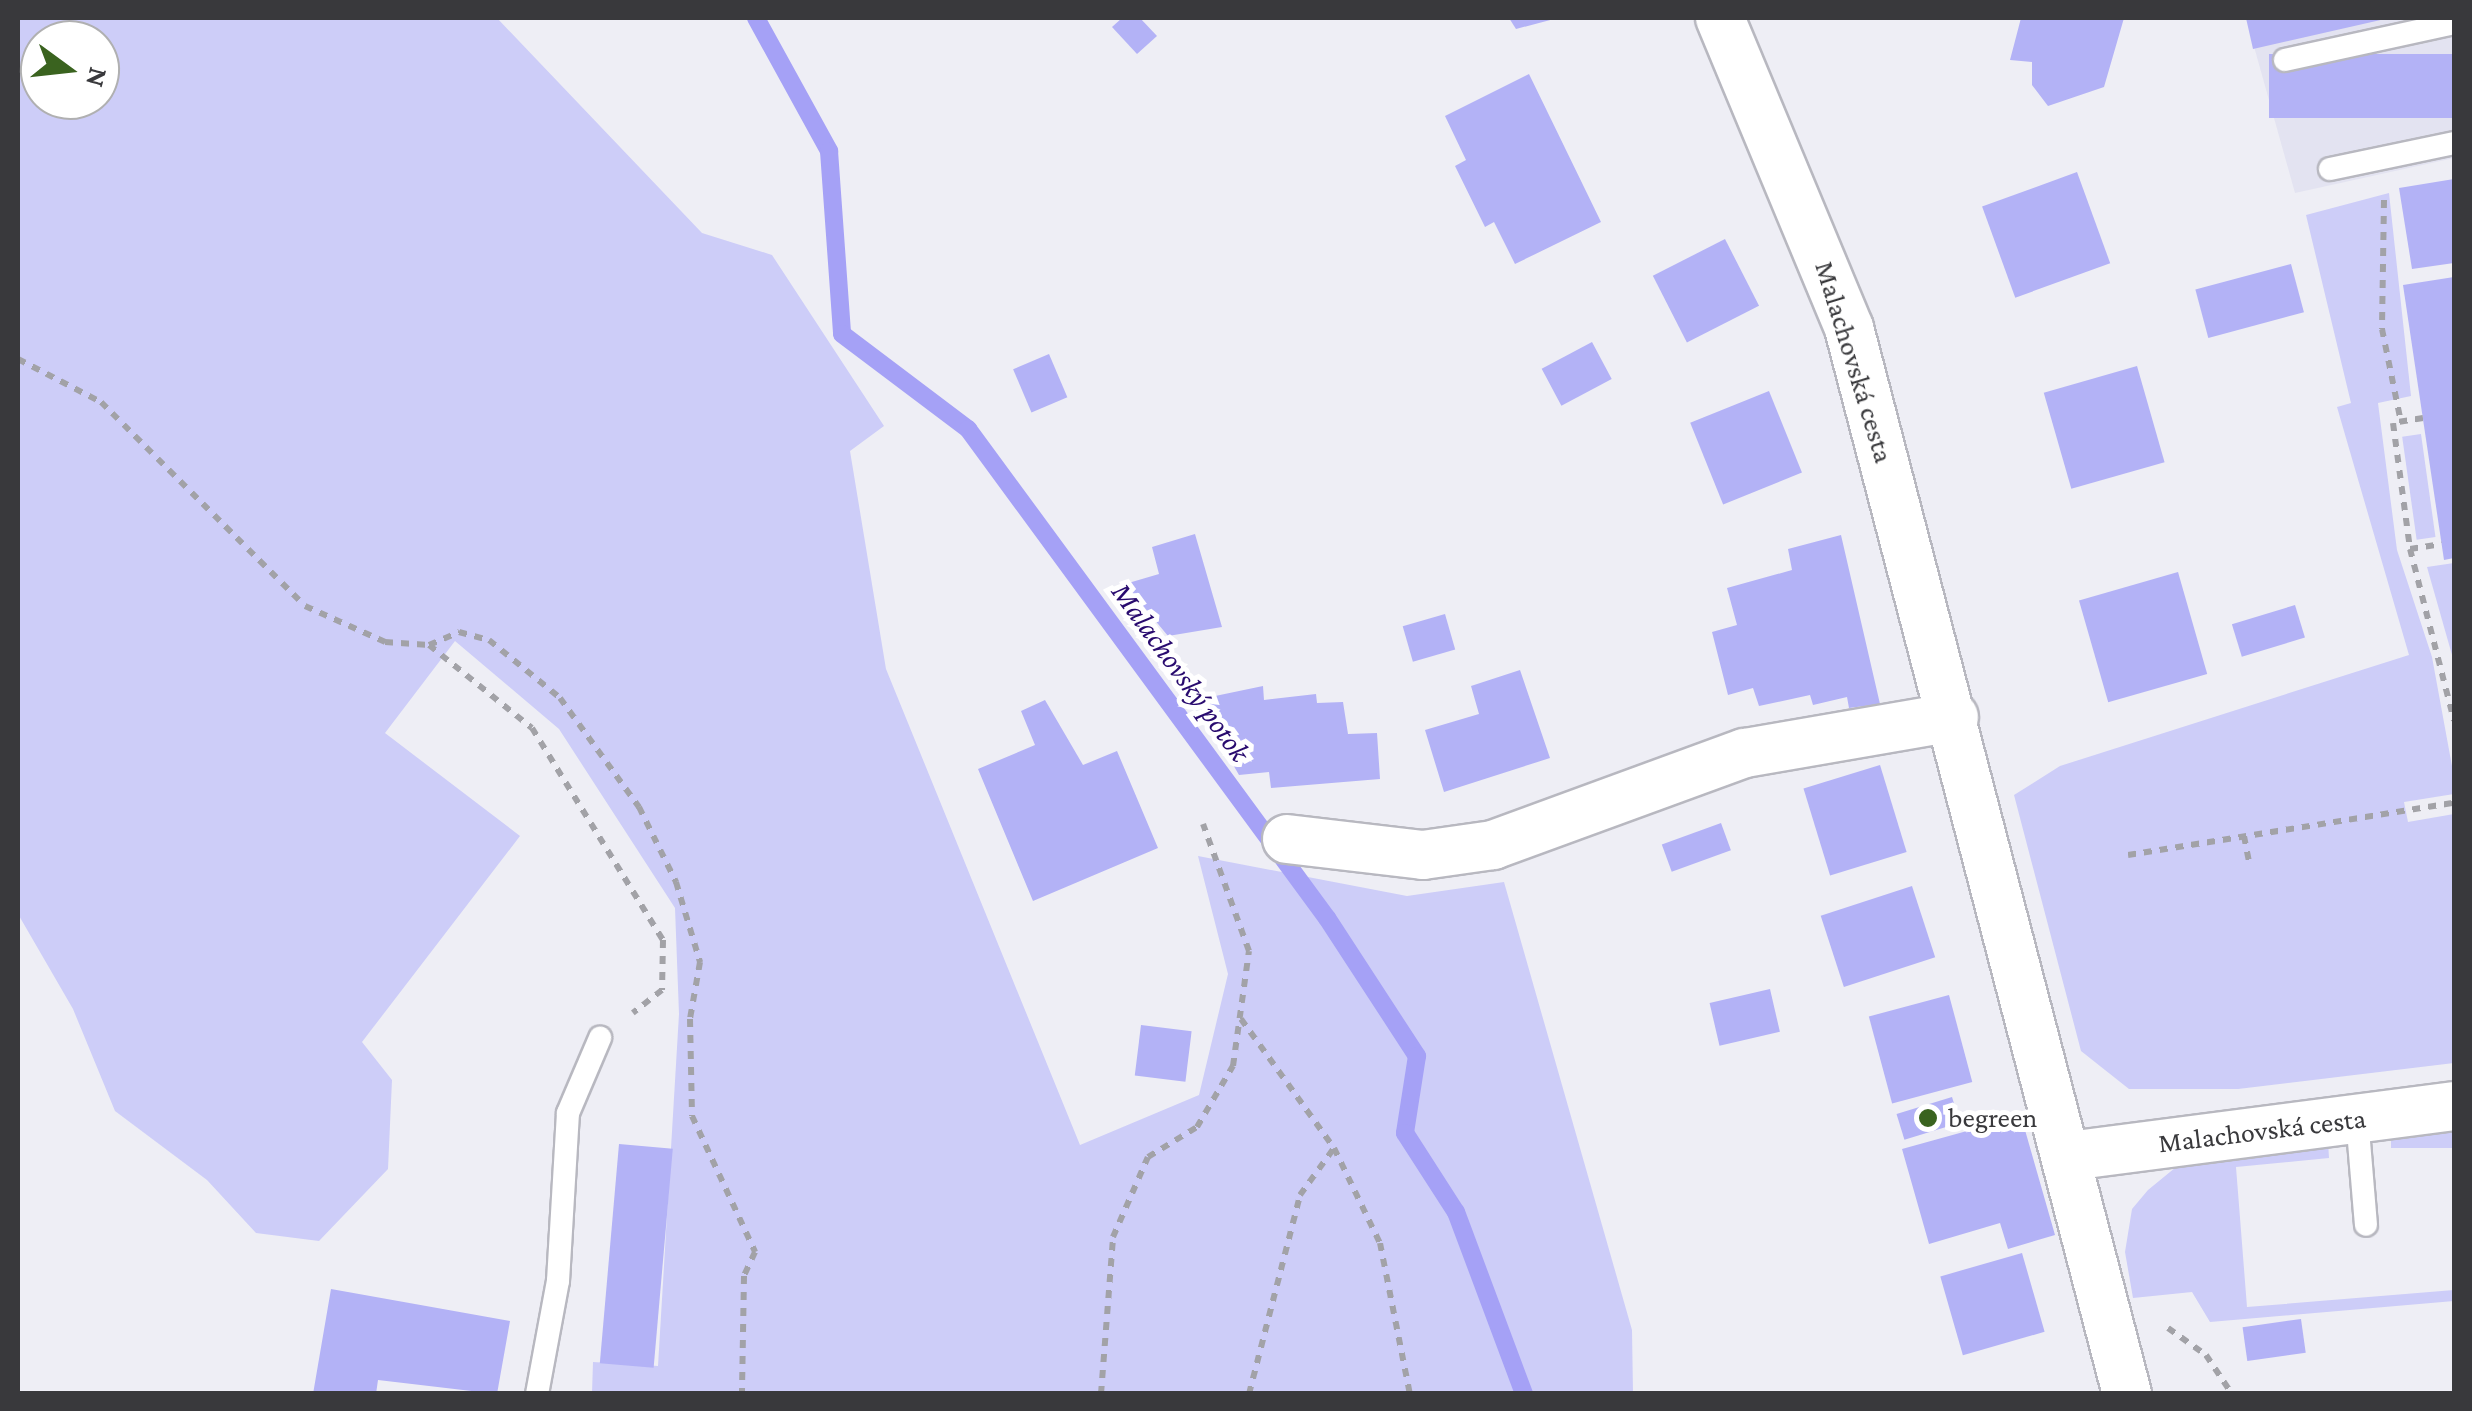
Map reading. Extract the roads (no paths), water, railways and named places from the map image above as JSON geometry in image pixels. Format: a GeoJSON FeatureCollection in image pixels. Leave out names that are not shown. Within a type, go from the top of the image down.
{"type":"FeatureCollection","features":[{"type":"Feature","properties":{"kind":"street","name":"Malachovská cesta"},"geometry":{"type":"LineString","coordinates":[[1720,18],[1849,328],[2069,1156],[2127,1394]]}},
{"type":"Feature","properties":{"kind":"street"},"geometry":{"type":"LineString","coordinates":[[1288,839],[1423,855],[1494,846],[1745,753],[1954,717]]}},
{"type":"Feature","properties":{"kind":"street","name":"Malachovská cesta"},"geometry":{"type":"LineString","coordinates":[[2069,1156],[2454,1106]]}},
{"type":"Feature","properties":{"kind":"lane"},"geometry":{"type":"LineString","coordinates":[[2285,60],[2454,23]]}},
{"type":"Feature","properties":{"kind":"lane"},"geometry":{"type":"LineString","coordinates":[[2330,170],[2454,143]]}},
{"type":"Feature","properties":{"kind":"lane"},"geometry":{"type":"LineString","coordinates":[[537,1394],[558,1281],[568,1113],[600,1038]]}},
{"type":"Feature","properties":{"kind":"lane"},"geometry":{"type":"LineString","coordinates":[[2357,1118],[2366,1225]]}},
{"type":"Feature","properties":{"kind":"waterway","name":"Malachovský potok"},"geometry":{"type":"LineString","coordinates":[[756,18],[829,151],[842,334],[968,429],[1327,918],[1417,1056],[1405,1133],[1456,1212],[1524,1394]]}},
{"type":"Feature","properties":{"kind":"place","name":"begreen"},"geometry":{"type":"Point","coordinates":[1928,1118]}}]}
